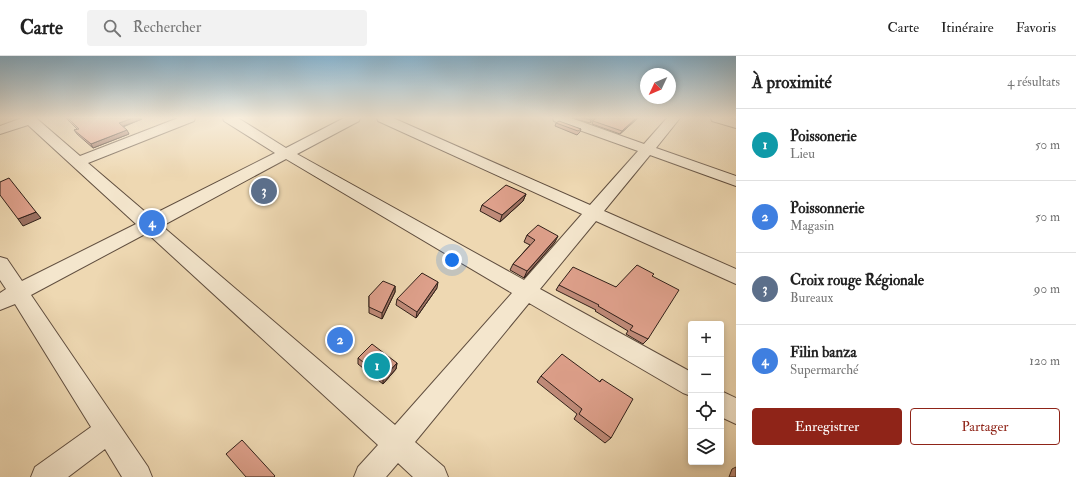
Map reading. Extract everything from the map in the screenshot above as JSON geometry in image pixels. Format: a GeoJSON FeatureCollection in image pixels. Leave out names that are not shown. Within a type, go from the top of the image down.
{"type":"FeatureCollection","features":[{"type":"Feature","properties":{"kind":"street"},"geometry":{"type":"LineString","coordinates":[[53,138],[78,162],[434,477]]}},
{"type":"Feature","properties":{"kind":"street"},"geometry":{"type":"LineString","coordinates":[[78,162],[139,138]]}},
{"type":"Feature","properties":{"kind":"street"},"geometry":{"type":"LineString","coordinates":[[260,138],[527,290],[688,384]]}},
{"type":"Feature","properties":{"kind":"street"},"geometry":{"type":"LineString","coordinates":[[9,297],[315,138]]}},
{"type":"Feature","properties":{"kind":"street"},"geometry":{"type":"LineString","coordinates":[[426,138],[736,277]]}},
{"type":"Feature","properties":{"kind":"street"},"geometry":{"type":"LineString","coordinates":[[615,138],[736,181]]}},
{"type":"Feature","properties":{"kind":"street"},"geometry":{"type":"LineString","coordinates":[[368,477],[657,138]]}},
{"type":"Feature","properties":{"kind":"street"},"geometry":{"type":"LineString","coordinates":[[0,264],[9,297],[138,477]]}},
{"type":"Feature","properties":{"kind":"street"},"geometry":{"type":"LineString","coordinates":[[724,405],[736,412]]}},
{"type":"Feature","properties":{"kind":"street"},"geometry":{"type":"LineString","coordinates":[[44,477],[107,432]]}},
{"type":"Feature","properties":{"kind":"building"},"geometry":{"type":"Polygon","coordinates":[[[83,138],[107,138],[91,144],[83,138]]]}},
{"type":"Feature","properties":{"kind":"building"},"geometry":{"type":"Polygon","coordinates":[[[9,178],[36,212],[18,219],[0,195],[0,182],[9,178]]]}},
{"type":"Feature","properties":{"kind":"building"},"geometry":{"type":"Polygon","coordinates":[[[506,185],[526,194],[502,215],[482,205],[506,185]]]}},
{"type":"Feature","properties":{"kind":"building"},"geometry":{"type":"Polygon","coordinates":[[[538,225],[558,236],[527,271],[513,264],[535,240],[527,235],[538,225]]]}},
{"type":"Feature","properties":{"kind":"building"},"geometry":{"type":"Polygon","coordinates":[[[637,265],[654,274],[652,276],[679,290],[648,339],[630,330],[633,326],[598,306],[599,305],[559,285],[573,267],[616,287],[637,265]]]}},
{"type":"Feature","properties":{"kind":"building"},"geometry":{"type":"Polygon","coordinates":[[[422,273],[438,282],[417,312],[397,299],[422,273]]]}},
{"type":"Feature","properties":{"kind":"building"},"geometry":{"type":"Polygon","coordinates":[[[383,281],[395,286],[382,313],[369,307],[369,296],[383,281]]]}},
{"type":"Feature","properties":{"kind":"building"},"geometry":{"type":"Polygon","coordinates":[[[372,344],[397,363],[383,378],[358,358],[372,344]]]}},
{"type":"Feature","properties":{"kind":"building"},"geometry":{"type":"Polygon","coordinates":[[[562,354],[600,382],[602,379],[633,399],[611,438],[579,414],[582,409],[541,376],[562,354]]]}},
{"type":"Feature","properties":{"kind":"building"},"geometry":{"type":"Polygon","coordinates":[[[242,440],[275,476],[274,477],[246,477],[226,454],[242,440]]]}},
{"type":"Feature","properties":{"kind":"place","name":"Croix rouge Régionale"},"geometry":{"type":"Point","coordinates":[264,191]}},
{"type":"Feature","properties":{"kind":"place","name":"Filin banza"},"geometry":{"type":"Point","coordinates":[152,223]}},
{"type":"Feature","properties":{"kind":"place","name":"Poissonnerie"},"geometry":{"type":"Point","coordinates":[340,340]}},
{"type":"Feature","properties":{"kind":"place","name":"Poissonerie"},"geometry":{"type":"Point","coordinates":[377,366]}}]}
